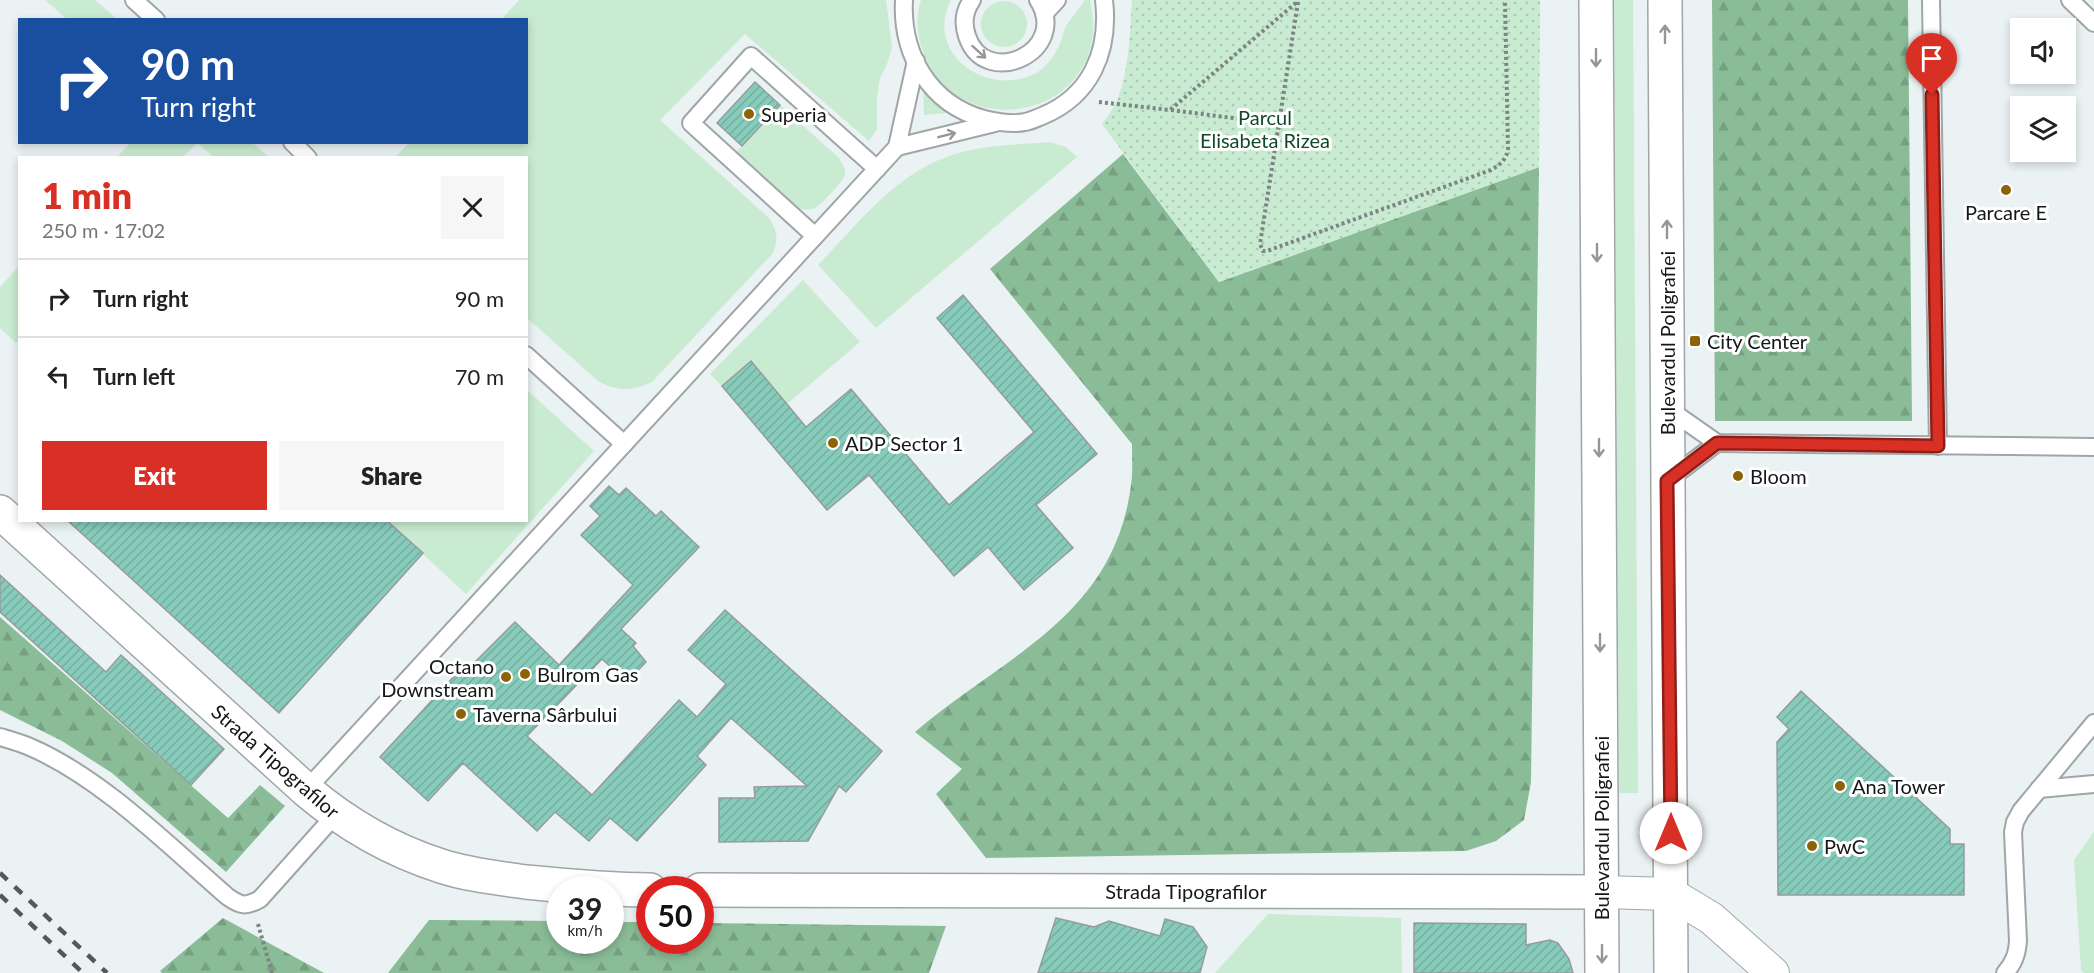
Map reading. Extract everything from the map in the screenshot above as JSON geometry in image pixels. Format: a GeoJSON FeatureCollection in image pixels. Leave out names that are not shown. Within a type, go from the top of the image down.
{"type":"FeatureCollection","features":[{"type":"Feature","properties":{"kind":"main road","name":"Bulevardul Poligrafiei"},"geometry":{"type":"LineString","coordinates":[[1596,0],[1602,973]]}},
{"type":"Feature","properties":{"kind":"main road","name":"Bulevardul Poligrafiei"},"geometry":{"type":"LineString","coordinates":[[1665,0],[1671,973]]}},
{"type":"Feature","properties":{"kind":"main road","name":"Strada Tipografilor"},"geometry":{"type":"LineString","coordinates":[[0,512],[306,790],[336,814],[386,844],[443,867],[490,878],[636,890]]}},
{"type":"Feature","properties":{"kind":"main road","name":"Strada Tipografilor"},"geometry":{"type":"LineString","coordinates":[[714,890],[1602,892]]}},
{"type":"Feature","properties":{"kind":"street","name":"Strada Tipografilor"},"geometry":{"type":"LineString","coordinates":[[1602,892],[1671,894]]}},
{"type":"Feature","properties":{"kind":"street"},"geometry":{"type":"LineString","coordinates":[[1671,894],[1711,918],[1773,973]]}},
{"type":"Feature","properties":{"kind":"lane"},"geometry":{"type":"LineString","coordinates":[[134,0],[154,18]]}},
{"type":"Feature","properties":{"kind":"lane"},"geometry":{"type":"LineString","coordinates":[[904,0],[906,36],[927,83],[948,103],[970,115],[997,122]]}},
{"type":"Feature","properties":{"kind":"lane"},"geometry":{"type":"LineString","coordinates":[[972,0],[965,16],[965,29],[969,41],[976,52],[1000,63],[1024,58],[1035,50],[1043,33],[1041,7],[1056,0]]}},
{"type":"Feature","properties":{"kind":"lane"},"geometry":{"type":"LineString","coordinates":[[897,147],[997,122],[1025,122],[1050,112],[1073,98],[1088,80],[1099,60],[1104,37],[1104,0]]}},
{"type":"Feature","properties":{"kind":"lane"},"geometry":{"type":"LineString","coordinates":[[1931,0],[1938,446]]}},
{"type":"Feature","properties":{"kind":"lane"},"geometry":{"type":"LineString","coordinates":[[2070,0],[2094,23]]}},
{"type":"Feature","properties":{"kind":"lane"},"geometry":{"type":"LineString","coordinates":[[815,236],[691,123],[751,56],[876,169]]}},
{"type":"Feature","properties":{"kind":"lane"},"geometry":{"type":"LineString","coordinates":[[306,790],[897,147],[916,61]]}},
{"type":"Feature","properties":{"kind":"lane"},"geometry":{"type":"LineString","coordinates":[[294,144],[306,156]]}},
{"type":"Feature","properties":{"kind":"lane"},"geometry":{"type":"LineString","coordinates":[[528,358],[624,444]]}},
{"type":"Feature","properties":{"kind":"lane"},"geometry":{"type":"LineString","coordinates":[[1667,408],[1717,443],[2094,447]]}},
{"type":"Feature","properties":{"kind":"lane"},"geometry":{"type":"LineString","coordinates":[[1667,481],[1717,443]]}},
{"type":"Feature","properties":{"kind":"lane"},"geometry":{"type":"LineString","coordinates":[[2006,973],[2017,953],[2018,941],[2013,832],[2015,822],[2020,811],[2039,789],[2088,738],[2094,723]]}},
{"type":"Feature","properties":{"kind":"lane"},"geometry":{"type":"LineString","coordinates":[[0,737],[31,747],[70,768],[111,797],[240,905],[252,903],[260,898],[336,814]]}},
{"type":"Feature","properties":{"kind":"lane"},"geometry":{"type":"LineString","coordinates":[[2039,789],[2094,784]]}},
{"type":"Feature","properties":{"kind":"path"},"geometry":{"type":"LineString","coordinates":[[1299,1],[1260,244],[1263,251],[1491,170],[1501,164],[1507,157],[1508,149],[1505,0]]}},
{"type":"Feature","properties":{"kind":"path"},"geometry":{"type":"LineString","coordinates":[[1170,110],[1299,1]]}},
{"type":"Feature","properties":{"kind":"path"},"geometry":{"type":"LineString","coordinates":[[1073,98],[1279,124]]}},
{"type":"Feature","properties":{"kind":"path"},"geometry":{"type":"LineString","coordinates":[[252,903],[272,973]]}},
{"type":"Feature","properties":{"kind":"green space"},"geometry":{"type":"Polygon","coordinates":[[[45,0],[95,0],[116,18],[66,18],[45,0]]]}},
{"type":"Feature","properties":{"kind":"green space"},"geometry":{"type":"Polygon","coordinates":[[[519,0],[886,0],[892,47],[880,78],[877,97],[877,129],[869,141],[745,34],[660,120],[769,218],[775,231],[776,243],[773,253],[652,382],[638,387],[619,389],[598,381],[528,319],[528,156],[396,156],[408,144],[528,144],[528,18],[503,18],[519,0]]]}},
{"type":"Feature","properties":{"kind":"green space"},"geometry":{"type":"Polygon","coordinates":[[[921,0],[951,0],[945,20],[946,38],[953,54],[966,67],[982,76],[1000,80],[1019,79],[1038,72],[1054,55],[1066,26],[1085,0],[1090,0],[1092,12],[1091,46],[1079,73],[1060,92],[1037,105],[1011,110],[984,107],[959,97],[939,79],[924,54],[917,20],[921,0]]]}},
{"type":"Feature","properties":{"kind":"green space","name":"Parcul Elisabeta Rizea"},"geometry":{"type":"Polygon","coordinates":[[[1132,0],[1540,0],[1539,167],[1219,282],[1102,124],[1114,107],[1123,81],[1128,54],[1132,0]]]}},
{"type":"Feature","properties":{"kind":"green space"},"geometry":{"type":"Polygon","coordinates":[[[1614,0],[1633,0],[1638,793],[1619,793],[1614,0]]]}},
{"type":"Feature","properties":{"kind":"green space"},"geometry":{"type":"Polygon","coordinates":[[[1712,0],[1908,0],[1912,421],[1715,421],[1712,0]]]}},
{"type":"Feature","properties":{"kind":"green space"},"geometry":{"type":"Polygon","coordinates":[[[1004,1],[1020,8],[1027,24],[1020,40],[1004,47],[988,40],[981,24],[988,8],[1004,1]]]}},
{"type":"Feature","properties":{"kind":"green space"},"geometry":{"type":"Polygon","coordinates":[[[923,83],[956,112],[924,115],[923,83]]]}},
{"type":"Feature","properties":{"kind":"green space"},"geometry":{"type":"Polygon","coordinates":[[[780,105],[839,158],[844,168],[845,175],[840,183],[813,209],[808,210],[795,206],[736,152],[780,105]]]}},
{"type":"Feature","properties":{"kind":"green space"},"geometry":{"type":"Polygon","coordinates":[[[1049,142],[1066,147],[1077,157],[876,328],[818,265],[891,190],[925,166],[969,150],[1049,142]]]}},
{"type":"Feature","properties":{"kind":"green space"},"geometry":{"type":"Polygon","coordinates":[[[129,144],[196,144],[184,156],[118,156],[129,144]]]}},
{"type":"Feature","properties":{"kind":"green space"},"geometry":{"type":"Polygon","coordinates":[[[198,144],[254,144],[268,156],[213,156],[198,144]]]}},
{"type":"Feature","properties":{"kind":"green space"},"geometry":{"type":"Polygon","coordinates":[[[1123,154],[1219,282],[1539,167],[1531,782],[1524,820],[1496,841],[1466,851],[986,858],[936,794],[962,769],[915,732],[1050,630],[1078,602],[1102,569],[1120,531],[1131,485],[1132,444],[990,269],[1123,154]]]}},
{"type":"Feature","properties":{"kind":"green space"},"geometry":{"type":"Polygon","coordinates":[[[18,267],[18,341],[16,343],[0,328],[0,287],[18,267]]]}},
{"type":"Feature","properties":{"kind":"green space"},"geometry":{"type":"Polygon","coordinates":[[[803,280],[860,342],[787,404],[751,362],[722,386],[710,374],[803,280]]]}},
{"type":"Feature","properties":{"kind":"green space"},"geometry":{"type":"Polygon","coordinates":[[[528,391],[594,451],[466,594],[423,554],[279,713],[103,553],[131,522],[528,522],[528,391]]]}},
{"type":"Feature","properties":{"kind":"green space"},"geometry":{"type":"Polygon","coordinates":[[[0,617],[228,818],[260,785],[285,806],[226,872],[112,773],[62,741],[0,710],[0,617]]]}},
{"type":"Feature","properties":{"kind":"green space"},"geometry":{"type":"Polygon","coordinates":[[[2094,832],[2094,973],[2084,973],[2081,970],[2074,860],[2094,832]]]}},
{"type":"Feature","properties":{"kind":"green space"},"geometry":{"type":"Polygon","coordinates":[[[1268,914],[1401,918],[1402,973],[1215,973],[1268,914]]]}},
{"type":"Feature","properties":{"kind":"green space"},"geometry":{"type":"Polygon","coordinates":[[[223,918],[324,973],[162,973],[160,971],[223,918]]]}},
{"type":"Feature","properties":{"kind":"green space"},"geometry":{"type":"Polygon","coordinates":[[[429,920],[546,921],[546,954],[624,954],[624,922],[636,922],[636,954],[714,954],[714,923],[946,926],[929,973],[388,973],[429,920]]]}},
{"type":"Feature","properties":{"kind":"building","name":"Superia"},"geometry":{"type":"Polygon","coordinates":[[[755,82],[780,105],[742,146],[717,123],[755,82]]]}},
{"type":"Feature","properties":{"kind":"building","name":"ADP Sector 1"},"geometry":{"type":"Polygon","coordinates":[[[963,295],[1097,454],[1036,505],[1073,548],[1024,590],[988,547],[954,576],[869,475],[827,510],[722,386],[751,361],[806,427],[851,389],[949,505],[1034,432],[937,318],[963,295]]]}},
{"type":"Feature","properties":{"kind":"building"},"geometry":{"type":"Polygon","coordinates":[[[609,486],[619,495],[626,488],[656,516],[661,511],[699,547],[621,629],[636,643],[633,646],[646,662],[627,682],[602,659],[527,736],[592,795],[679,700],[697,717],[726,684],[688,650],[725,610],[882,751],[846,792],[839,786],[808,841],[719,842],[719,798],[755,798],[754,787],[807,786],[731,718],[697,756],[706,765],[637,841],[610,818],[589,841],[555,812],[537,831],[463,763],[428,801],[380,757],[458,672],[462,675],[515,622],[559,665],[633,585],[581,535],[600,516],[590,506],[609,486]]]}},
{"type":"Feature","properties":{"kind":"building"},"geometry":{"type":"Polygon","coordinates":[[[69,522],[388,522],[423,553],[279,713],[69,522]]]}},
{"type":"Feature","properties":{"kind":"building"},"geometry":{"type":"Polygon","coordinates":[[[0,575],[106,672],[121,655],[224,749],[191,785],[0,612],[0,575]]]}},
{"type":"Feature","properties":{"kind":"building","name":"Ana Tower"},"geometry":{"type":"Polygon","coordinates":[[[1801,691],[1950,829],[1950,844],[1964,844],[1964,895],[1778,895],[1777,742],[1789,729],[1777,717],[1801,691]]]}},
{"type":"Feature","properties":{"kind":"building"},"geometry":{"type":"Polygon","coordinates":[[[1056,918],[1094,927],[1109,921],[1160,936],[1165,919],[1193,927],[1207,947],[1200,973],[1038,973],[1056,918]]]}},
{"type":"Feature","properties":{"kind":"building"},"geometry":{"type":"Polygon","coordinates":[[[1414,923],[1526,924],[1526,945],[1550,940],[1558,943],[1569,959],[1573,973],[1414,973],[1414,923]]]}},
{"type":"Feature","properties":{"kind":"railway"},"geometry":{"type":"LineString","coordinates":[[0,873],[107,973]]}},
{"type":"Feature","properties":{"kind":"railway"},"geometry":{"type":"LineString","coordinates":[[0,895],[83,973]]}},
{"type":"Feature","properties":{"kind":"place","name":"Superia"},"geometry":{"type":"Point","coordinates":[749,114]}},
{"type":"Feature","properties":{"kind":"place","name":"Parcare E"},"geometry":{"type":"Point","coordinates":[2006,190]}},
{"type":"Feature","properties":{"kind":"place","name":"City Center"},"geometry":{"type":"Point","coordinates":[1695,341]}},
{"type":"Feature","properties":{"kind":"place","name":"ADP Sector 1"},"geometry":{"type":"Point","coordinates":[833,443]}},
{"type":"Feature","properties":{"kind":"place","name":"Bloom"},"geometry":{"type":"Point","coordinates":[1738,476]}},
{"type":"Feature","properties":{"kind":"place","name":"Bulrom Gas"},"geometry":{"type":"Point","coordinates":[525,674]}},
{"type":"Feature","properties":{"kind":"place","name":"Octano Downstream"},"geometry":{"type":"Point","coordinates":[506,677]}},
{"type":"Feature","properties":{"kind":"place","name":"Taverna Sârbului"},"geometry":{"type":"Point","coordinates":[461,714]}},
{"type":"Feature","properties":{"kind":"place","name":"Ana Tower"},"geometry":{"type":"Point","coordinates":[1840,786]}},
{"type":"Feature","properties":{"kind":"place","name":"PwC"},"geometry":{"type":"Point","coordinates":[1812,846]}},
{"type":"Feature","properties":{"kind":"route"},"geometry":{"type":"LineString","coordinates":[[1671,833],[1667,481],[1717,443],[1938,446],[1932,95]]}}]}
